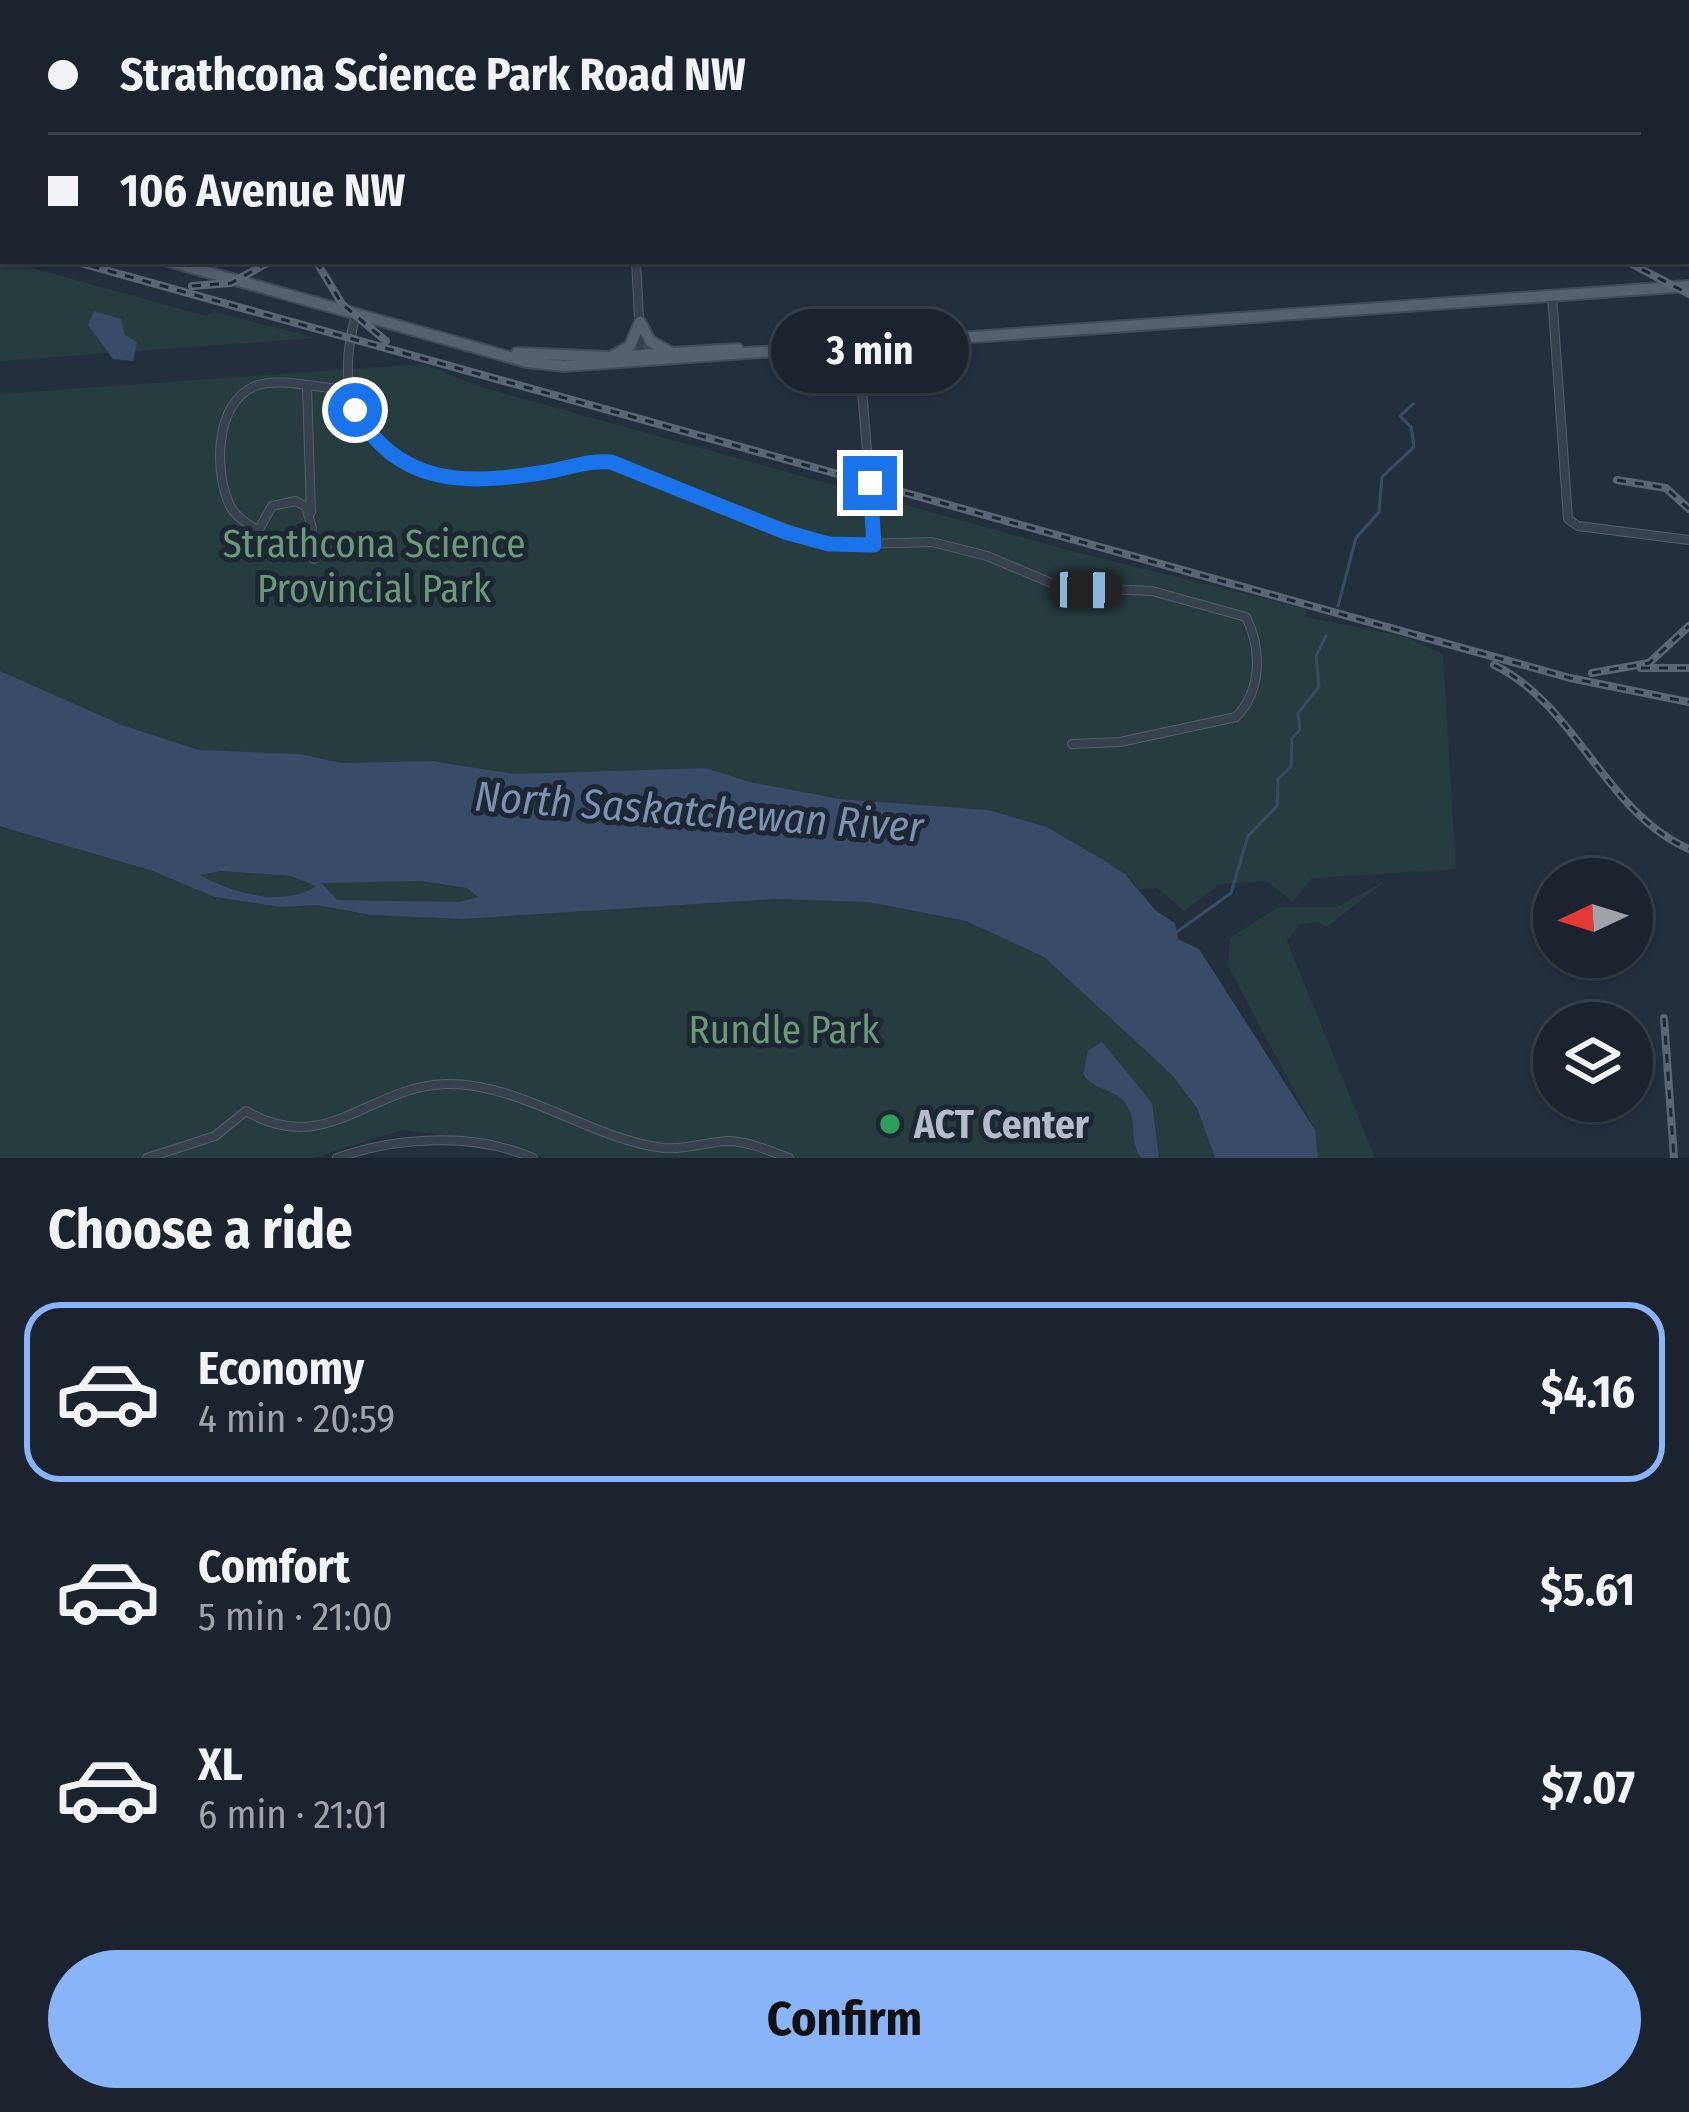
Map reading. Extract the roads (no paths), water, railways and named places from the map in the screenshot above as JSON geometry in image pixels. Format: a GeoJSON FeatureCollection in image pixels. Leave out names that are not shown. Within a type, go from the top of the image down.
{"type":"FeatureCollection","features":[{"type":"Feature","properties":{"kind":"main road"},"geometry":{"type":"LineString","coordinates":[[179,264],[467,345],[564,366],[1689,286]]}},
{"type":"Feature","properties":{"kind":"main road"},"geometry":{"type":"LineString","coordinates":[[640,322],[650,341],[673,353]]}},
{"type":"Feature","properties":{"kind":"main road"},"geometry":{"type":"LineString","coordinates":[[608,357],[630,346],[640,322]]}},
{"type":"Feature","properties":{"kind":"main road"},"geometry":{"type":"LineString","coordinates":[[467,345],[528,355],[642,359],[673,353],[794,348]]}},
{"type":"Feature","properties":{"kind":"street"},"geometry":{"type":"LineString","coordinates":[[636,264],[642,359]]}},
{"type":"Feature","properties":{"kind":"street"},"geometry":{"type":"LineString","coordinates":[[1552,295],[1564,507],[1570,521],[1689,540]]}},
{"type":"Feature","properties":{"kind":"street"},"geometry":{"type":"LineString","coordinates":[[356,314],[347,351],[355,410],[382,449],[424,473],[515,476],[587,461],[611,462],[785,532],[829,544],[932,542],[989,557],[1061,587],[1152,591],[1246,617],[1257,665],[1248,704],[1236,717],[1120,742],[1072,744]]}},
{"type":"Feature","properties":{"kind":"street"},"geometry":{"type":"LineString","coordinates":[[858,342],[874,545]]}},
{"type":"Feature","properties":{"kind":"street"},"geometry":{"type":"LineString","coordinates":[[312,528],[306,507],[296,501],[272,506],[258,531],[238,516],[224,484],[224,423],[240,395],[268,383],[349,389]]}},
{"type":"Feature","properties":{"kind":"street"},"geometry":{"type":"LineString","coordinates":[[307,387],[314,559]]}},
{"type":"Feature","properties":{"kind":"street"},"geometry":{"type":"LineString","coordinates":[[148,1158],[215,1136],[246,1111],[280,1127],[310,1128],[412,1088],[477,1088],[656,1146],[742,1142],[789,1158]]}},
{"type":"Feature","properties":{"kind":"street"},"geometry":{"type":"LineString","coordinates":[[337,1158],[410,1142],[502,1149],[532,1158]]}},
{"type":"Feature","properties":{"kind":"water"},"geometry":{"type":"Polygon","coordinates":[[[94,311],[121,319],[125,335],[137,342],[133,361],[113,359],[88,325],[94,311]]]}},
{"type":"Feature","properties":{"kind":"water","name":"North Saskatchewan River"},"geometry":{"type":"Polygon","coordinates":[[[0,671],[122,725],[199,750],[301,754],[341,763],[432,761],[515,774],[706,768],[750,782],[840,799],[989,810],[1047,827],[1103,860],[1125,874],[1155,910],[1175,923],[1178,939],[1199,949],[1315,1130],[1318,1158],[1215,1158],[1197,1108],[1171,1074],[1044,957],[966,921],[868,902],[776,899],[463,919],[371,915],[316,905],[281,907],[215,897],[150,870],[0,826],[0,671]],[[221,871],[200,875],[274,897],[316,886],[291,876],[221,871]],[[421,881],[322,883],[337,900],[459,902],[478,897],[467,888],[421,881]]]}},
{"type":"Feature","properties":{"kind":"water"},"geometry":{"type":"Polygon","coordinates":[[[1102,1042],[1152,1103],[1159,1158],[1141,1158],[1129,1109],[1083,1074],[1088,1051],[1102,1042]]]}},
{"type":"Feature","properties":{"kind":"waterway"},"geometry":{"type":"LineString","coordinates":[[1338,606],[1356,538],[1379,512],[1382,477],[1414,447],[1411,427],[1400,416],[1413,404]]}},
{"type":"Feature","properties":{"kind":"waterway"},"geometry":{"type":"LineString","coordinates":[[1174,934],[1231,893],[1248,836],[1277,806],[1278,779],[1291,767],[1292,738],[1300,730],[1298,713],[1319,687],[1316,656],[1326,636]]}},
{"type":"Feature","properties":{"kind":"railway"},"geometry":{"type":"LineString","coordinates":[[84,264],[1570,678],[1689,702]]}},
{"type":"Feature","properties":{"kind":"railway"},"geometry":{"type":"LineString","coordinates":[[192,286],[231,283],[266,264]]}},
{"type":"Feature","properties":{"kind":"railway"},"geometry":{"type":"LineString","coordinates":[[318,264],[342,304],[386,341]]}},
{"type":"Feature","properties":{"kind":"railway"},"geometry":{"type":"LineString","coordinates":[[1632,264],[1689,294]]}},
{"type":"Feature","properties":{"kind":"railway"},"geometry":{"type":"LineString","coordinates":[[1617,480],[1666,488],[1689,509]]}},
{"type":"Feature","properties":{"kind":"railway"},"geometry":{"type":"LineString","coordinates":[[1592,673],[1649,663],[1689,626]]}},
{"type":"Feature","properties":{"kind":"railway"},"geometry":{"type":"LineString","coordinates":[[1494,665],[1548,706],[1634,810],[1689,849]]}},
{"type":"Feature","properties":{"kind":"railway"},"geometry":{"type":"LineString","coordinates":[[1641,668],[1689,668]]}},
{"type":"Feature","properties":{"kind":"railway"},"geometry":{"type":"LineString","coordinates":[[1664,1018],[1674,1158]]}},
{"type":"Feature","properties":{"kind":"place","name":"ACT Center"},"geometry":{"type":"Point","coordinates":[890,1124]}},
{"type":"Feature","properties":{"kind":"park label","name":"Strathcona Science Provincial Park"},"geometry":{"type":"Point","coordinates":[374,566]}},
{"type":"Feature","properties":{"kind":"park label","name":"Rundle Park"},"geometry":{"type":"Point","coordinates":[784,1029]}}]}
